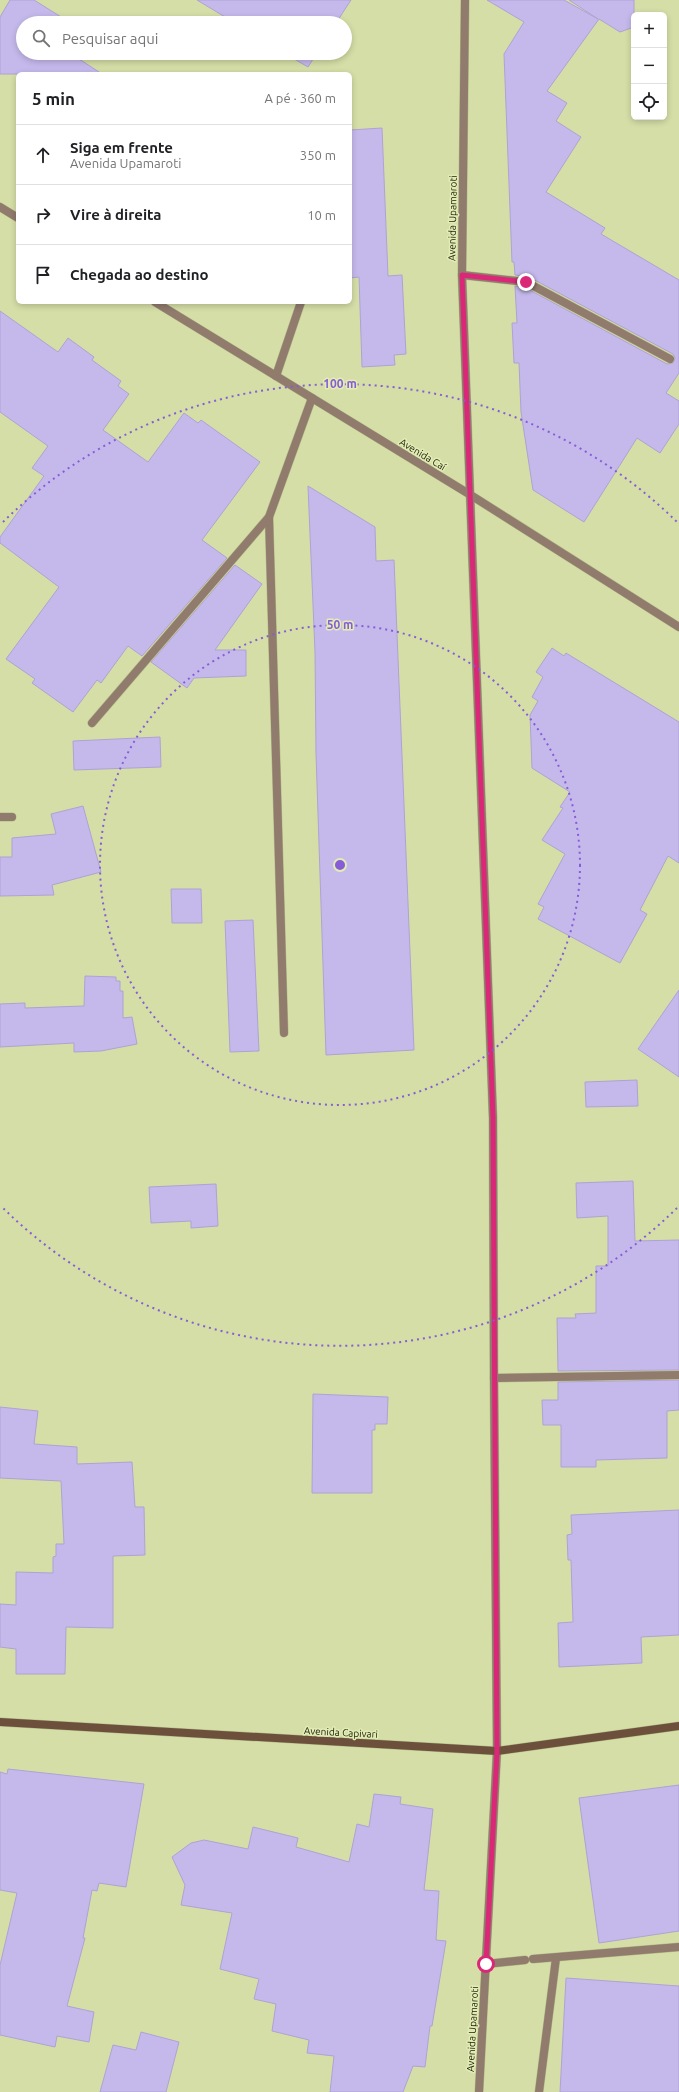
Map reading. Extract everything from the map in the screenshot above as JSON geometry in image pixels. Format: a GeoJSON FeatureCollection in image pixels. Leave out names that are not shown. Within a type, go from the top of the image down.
{"type":"FeatureCollection","features":[{"type":"Feature","properties":{"kind":"street","name":"Avenida Upamaroti"},"geometry":{"type":"LineString","coordinates":[[465,0],[462,275],[493,1118],[497,1752],[479,2092]]}},
{"type":"Feature","properties":{"kind":"street"},"geometry":{"type":"LineString","coordinates":[[0,207],[16,217]]}},
{"type":"Feature","properties":{"kind":"street"},"geometry":{"type":"LineString","coordinates":[[462,275],[526,282],[670,359]]}},
{"type":"Feature","properties":{"kind":"street","name":"Avenida Caí"},"geometry":{"type":"LineString","coordinates":[[158,304],[469,494],[679,627]]}},
{"type":"Feature","properties":{"kind":"street"},"geometry":{"type":"LineString","coordinates":[[276,376],[300,304]]}},
{"type":"Feature","properties":{"kind":"street"},"geometry":{"type":"LineString","coordinates":[[92,722],[269,517],[312,398]]}},
{"type":"Feature","properties":{"kind":"street"},"geometry":{"type":"LineString","coordinates":[[269,517],[284,1033]]}},
{"type":"Feature","properties":{"kind":"street"},"geometry":{"type":"LineString","coordinates":[[0,818],[12,817]]}},
{"type":"Feature","properties":{"kind":"street"},"geometry":{"type":"LineString","coordinates":[[494,1378],[679,1375]]}},
{"type":"Feature","properties":{"kind":"street","name":"Avenida Capivari"},"geometry":{"type":"LineString","coordinates":[[1,1725],[497,1752],[679,1726]]}},
{"type":"Feature","properties":{"kind":"street"},"geometry":{"type":"LineString","coordinates":[[486,1964],[679,1947]]}},
{"type":"Feature","properties":{"kind":"street"},"geometry":{"type":"LineString","coordinates":[[539,2092],[556,1958]]}},
{"type":"Feature","properties":{"kind":"building"},"geometry":{"type":"Polygon","coordinates":[[[10,0],[34,0],[60,16],[16,16],[16,60],[81,60],[99,72],[16,72],[16,74],[0,74],[0,17],[10,0]]]}},
{"type":"Feature","properties":{"kind":"building"},"geometry":{"type":"Polygon","coordinates":[[[197,0],[351,0],[341,16],[223,16],[197,0]]]}},
{"type":"Feature","properties":{"kind":"building"},"geometry":{"type":"Polygon","coordinates":[[[487,0],[564,0],[598,19],[569,0],[634,0],[634,12],[631,12],[631,28],[620,32],[599,19],[547,91],[567,103],[556,121],[581,137],[546,192],[605,228],[601,234],[679,280],[679,373],[666,393],[679,401],[679,424],[660,453],[637,438],[584,522],[533,490],[521,412],[519,363],[514,363],[512,323],[517,323],[515,286],[524,287],[667,364],[673,363],[675,358],[673,354],[529,277],[515,275],[514,262],[512,262],[504,54],[524,22],[487,0]]]}},
{"type":"Feature","properties":{"kind":"building"},"geometry":{"type":"Polygon","coordinates":[[[296,60],[312,60],[308,67],[296,60]]]}},
{"type":"Feature","properties":{"kind":"building"},"geometry":{"type":"Polygon","coordinates":[[[382,128],[388,276],[402,275],[406,354],[394,355],[395,365],[362,367],[359,277],[352,278],[352,130],[382,128]]]}},
{"type":"Feature","properties":{"kind":"building"},"geometry":{"type":"Polygon","coordinates":[[[0,311],[58,352],[68,338],[94,357],[92,360],[121,381],[118,386],[129,394],[103,430],[148,462],[184,413],[198,423],[201,420],[260,462],[202,540],[227,558],[142,656],[128,646],[101,683],[97,680],[73,712],[32,683],[35,679],[6,659],[59,587],[0,543],[0,537],[44,476],[32,468],[48,446],[0,412],[0,311]]]}},
{"type":"Feature","properties":{"kind":"building"},"geometry":{"type":"Polygon","coordinates":[[[308,486],[375,527],[376,561],[394,560],[414,1050],[326,1055],[316,753],[315,652],[308,486]]]}},
{"type":"Feature","properties":{"kind":"building"},"geometry":{"type":"Polygon","coordinates":[[[235,565],[262,584],[215,650],[246,650],[246,676],[194,678],[187,688],[151,662],[235,565]]]}},
{"type":"Feature","properties":{"kind":"building"},"geometry":{"type":"Polygon","coordinates":[[[552,648],[564,656],[566,653],[679,722],[679,863],[668,856],[640,910],[647,914],[620,963],[538,919],[544,907],[538,904],[565,854],[542,840],[563,808],[560,807],[570,792],[532,768],[530,715],[538,701],[532,697],[543,677],[536,672],[552,648]]]}},
{"type":"Feature","properties":{"kind":"building"},"geometry":{"type":"Polygon","coordinates":[[[160,737],[161,767],[74,770],[73,741],[160,737]]]}},
{"type":"Feature","properties":{"kind":"building"},"geometry":{"type":"Polygon","coordinates":[[[83,806],[101,872],[52,885],[54,895],[0,896],[0,857],[12,857],[12,838],[56,834],[51,814],[83,806]]]}},
{"type":"Feature","properties":{"kind":"building"},"geometry":{"type":"Polygon","coordinates":[[[171,889],[201,889],[202,923],[172,923],[171,889]]]}},
{"type":"Feature","properties":{"kind":"building"},"geometry":{"type":"Polygon","coordinates":[[[253,920],[259,1051],[230,1052],[225,921],[253,920]]]}},
{"type":"Feature","properties":{"kind":"building"},"geometry":{"type":"Polygon","coordinates":[[[85,976],[116,977],[116,981],[120,981],[120,991],[123,991],[123,1018],[132,1017],[137,1044],[101,1051],[74,1052],[74,1043],[0,1047],[0,1004],[25,1003],[25,1008],[84,1006],[85,976]]]}},
{"type":"Feature","properties":{"kind":"building"},"geometry":{"type":"Polygon","coordinates":[[[679,990],[679,1077],[638,1049],[679,990]]]}},
{"type":"Feature","properties":{"kind":"building"},"geometry":{"type":"Polygon","coordinates":[[[637,1080],[638,1106],[586,1107],[585,1082],[637,1080]]]}},
{"type":"Feature","properties":{"kind":"building"},"geometry":{"type":"Polygon","coordinates":[[[633,1181],[635,1241],[679,1240],[679,1370],[558,1371],[557,1318],[576,1318],[575,1314],[596,1313],[596,1266],[608,1266],[608,1216],[577,1218],[576,1183],[633,1181]]]}},
{"type":"Feature","properties":{"kind":"building"},"geometry":{"type":"Polygon","coordinates":[[[216,1184],[218,1226],[191,1228],[191,1221],[151,1223],[149,1187],[216,1184]]]}},
{"type":"Feature","properties":{"kind":"building"},"geometry":{"type":"Polygon","coordinates":[[[679,1380],[679,1410],[667,1411],[667,1458],[596,1460],[596,1467],[561,1467],[561,1425],[543,1425],[542,1400],[558,1400],[558,1382],[679,1380]]]}},
{"type":"Feature","properties":{"kind":"building"},"geometry":{"type":"Polygon","coordinates":[[[313,1394],[388,1397],[387,1424],[375,1424],[375,1430],[372,1430],[372,1493],[312,1493],[313,1394]]]}},
{"type":"Feature","properties":{"kind":"building"},"geometry":{"type":"Polygon","coordinates":[[[0,1407],[38,1411],[34,1444],[77,1447],[77,1464],[132,1462],[135,1507],[144,1507],[145,1555],[113,1556],[113,1628],[66,1627],[65,1674],[16,1674],[16,1649],[0,1647],[0,1604],[16,1605],[16,1572],[53,1573],[53,1557],[56,1556],[56,1544],[64,1544],[61,1481],[0,1478],[0,1407]]]}},
{"type":"Feature","properties":{"kind":"building"},"geometry":{"type":"Polygon","coordinates":[[[679,1510],[679,1635],[641,1637],[642,1663],[559,1667],[558,1623],[573,1622],[571,1560],[568,1560],[567,1535],[572,1534],[571,1515],[679,1510]]]}},
{"type":"Feature","properties":{"kind":"building"},"geometry":{"type":"Polygon","coordinates":[[[8,1769],[144,1784],[126,1887],[99,1883],[97,1891],[92,1890],[83,1938],[85,1938],[67,2006],[94,2012],[89,2042],[57,2036],[55,2047],[0,2035],[0,1965],[17,1893],[0,1890],[0,1772],[7,1774],[8,1769]]]}},
{"type":"Feature","properties":{"kind":"building"},"geometry":{"type":"Polygon","coordinates":[[[679,1785],[679,1931],[599,1943],[579,1798],[679,1785]]]}},
{"type":"Feature","properties":{"kind":"building"},"geometry":{"type":"Polygon","coordinates":[[[374,1794],[401,1797],[400,1804],[433,1809],[424,1890],[439,1891],[436,1940],[446,1941],[432,2026],[430,2026],[425,2067],[413,2066],[403,2092],[330,2092],[334,2056],[307,2053],[309,2040],[272,2031],[276,2004],[254,1999],[259,1979],[220,1969],[232,1913],[181,1905],[185,1885],[172,1857],[191,1843],[204,1840],[248,1849],[253,1827],[298,1838],[296,1847],[349,1862],[357,1824],[369,1827],[374,1794]]]}},
{"type":"Feature","properties":{"kind":"building"},"geometry":{"type":"Polygon","coordinates":[[[566,1978],[679,1986],[679,2092],[560,2092],[566,1978]]]}},
{"type":"Feature","properties":{"kind":"building"},"geometry":{"type":"Polygon","coordinates":[[[141,2032],[179,2042],[166,2092],[100,2092],[113,2045],[136,2050],[141,2032]]]}},
{"type":"Feature","properties":{"kind":"route"},"geometry":{"type":"LineString","coordinates":[[486,1964],[497,1752],[493,1118],[462,275],[526,282]]}}]}
